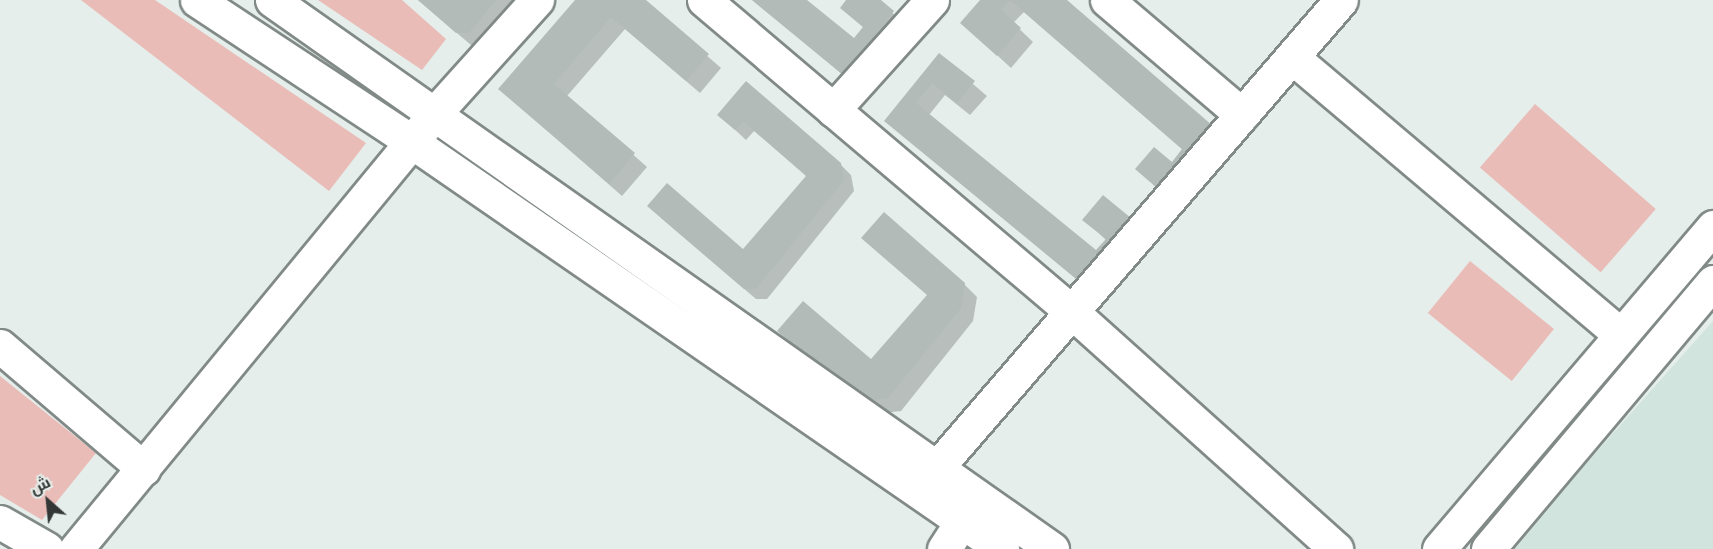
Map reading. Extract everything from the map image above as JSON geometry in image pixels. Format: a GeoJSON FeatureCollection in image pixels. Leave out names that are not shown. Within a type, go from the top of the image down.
{"type":"FeatureCollection","features":[{"type":"Feature","properties":{"kind":"street"},"geometry":{"type":"LineString","coordinates":[[198,0],[927,479]]}},
{"type":"Feature","properties":{"kind":"street"},"geometry":{"type":"LineString","coordinates":[[272,0],[436,112],[969,509],[1052,549]]}},
{"type":"Feature","properties":{"kind":"street"},"geometry":{"type":"LineString","coordinates":[[76,549],[436,112],[537,0]]}},
{"type":"Feature","properties":{"kind":"street"},"geometry":{"type":"LineString","coordinates":[[704,0],[1072,312],[1336,549]]}},
{"type":"Feature","properties":{"kind":"street"},"geometry":{"type":"LineString","coordinates":[[833,110],[932,0]]}},
{"type":"Feature","properties":{"kind":"street"},"geometry":{"type":"LineString","coordinates":[[1107,0],[1242,115]]}},
{"type":"Feature","properties":{"kind":"street"},"geometry":{"type":"LineString","coordinates":[[927,479],[1341,0]]}},
{"type":"Feature","properties":{"kind":"street"},"geometry":{"type":"LineString","coordinates":[[1292,57],[1620,334]]}},
{"type":"Feature","properties":{"kind":"street"},"geometry":{"type":"LineString","coordinates":[[1439,549],[1713,227]]}},
{"type":"Feature","properties":{"kind":"street"},"geometry":{"type":"LineString","coordinates":[[1488,549],[1713,282]]}},
{"type":"Feature","properties":{"kind":"street"},"geometry":{"type":"LineString","coordinates":[[0,346],[144,469]]}},
{"type":"Feature","properties":{"kind":"street"},"geometry":{"type":"LineString","coordinates":[[944,549],[969,509]]}},
{"type":"Feature","properties":{"kind":"street"},"geometry":{"type":"LineString","coordinates":[[969,509],[1002,549]]}},
{"type":"Feature","properties":{"kind":"street"},"geometry":{"type":"LineString","coordinates":[[0,522],[47,549]]}},
{"type":"Feature","properties":{"kind":"shaded area"},"geometry":{"type":"Polygon","coordinates":[[[81,0],[155,0],[366,143],[329,191],[81,0]]]}},
{"type":"Feature","properties":{"kind":"shaded area"},"geometry":{"type":"Polygon","coordinates":[[[318,0],[402,0],[446,39],[422,70],[318,0]]]}},
{"type":"Feature","properties":{"kind":"shaded area"},"geometry":{"type":"Polygon","coordinates":[[[1535,104],[1656,209],[1601,272],[1480,167],[1535,104]]]}},
{"type":"Feature","properties":{"kind":"shaded area"},"geometry":{"type":"Polygon","coordinates":[[[1470,261],[1554,329],[1512,381],[1428,313],[1470,261]]]}},
{"type":"Feature","properties":{"kind":"shaded area"},"geometry":{"type":"Polygon","coordinates":[[[1713,321],[1713,549],[1510,549],[1713,321]]]}},
{"type":"Feature","properties":{"kind":"shaded area"},"geometry":{"type":"Polygon","coordinates":[[[0,376],[96,453],[42,520],[0,495],[0,376]]]}},
{"type":"Feature","properties":{"kind":"building"},"geometry":{"type":"Polygon","coordinates":[[[418,0],[496,0],[469,33],[456,33],[418,0]]]}},
{"type":"Feature","properties":{"kind":"building"},"geometry":{"type":"Polygon","coordinates":[[[575,0],[646,0],[709,54],[686,81],[611,17],[554,84],[635,153],[609,184],[498,89],[575,0]]]}},
{"type":"Feature","properties":{"kind":"building"},"geometry":{"type":"Polygon","coordinates":[[[752,0],[807,0],[854,38],[863,27],[840,8],[846,0],[881,0],[894,11],[843,75],[752,0]]]}},
{"type":"Feature","properties":{"kind":"building"},"geometry":{"type":"Polygon","coordinates":[[[980,0],[1010,0],[1001,10],[1021,28],[997,56],[960,23],[980,0]]]}},
{"type":"Feature","properties":{"kind":"building"},"geometry":{"type":"Polygon","coordinates":[[[1010,0],[1067,0],[1220,132],[1165,195],[1135,169],[1154,147],[1172,162],[1182,149],[1010,0]]]}},
{"type":"Feature","properties":{"kind":"building"},"geometry":{"type":"Polygon","coordinates":[[[939,53],[975,81],[957,103],[932,83],[916,103],[1096,250],[1106,239],[1082,220],[1103,195],[1137,223],[1085,286],[884,121],[939,53]]]}},
{"type":"Feature","properties":{"kind":"building"},"geometry":{"type":"Polygon","coordinates":[[[746,81],[841,163],[844,180],[756,289],[744,289],[647,206],[667,183],[743,249],[806,176],[743,121],[735,130],[717,115],[746,81]]]}},
{"type":"Feature","properties":{"kind":"building"},"geometry":{"type":"Polygon","coordinates":[[[884,212],[965,283],[961,308],[888,398],[860,402],[777,331],[803,301],[871,359],[927,295],[861,238],[884,212]]]}}]}
